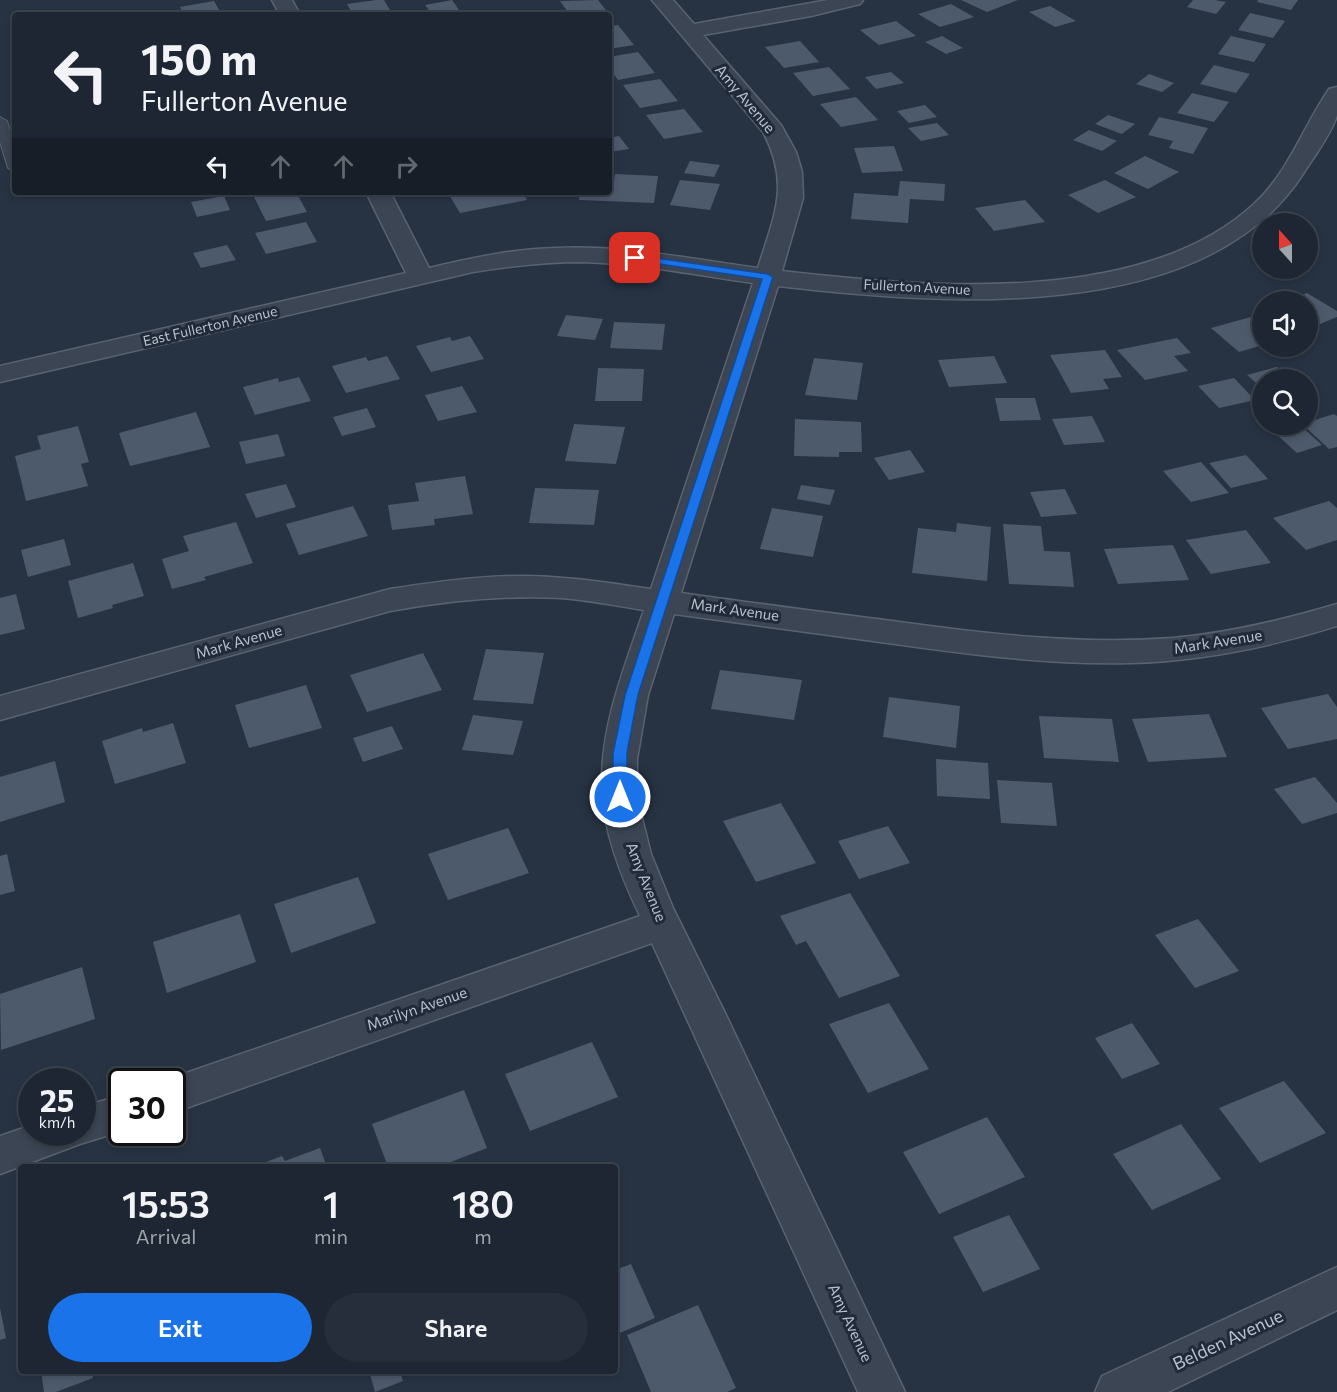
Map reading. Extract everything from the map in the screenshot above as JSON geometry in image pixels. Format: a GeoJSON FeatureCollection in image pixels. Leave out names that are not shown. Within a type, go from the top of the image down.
{"type":"FeatureCollection","features":[{"type":"Feature","properties":{"kind":"street","name":"Amy Avenue"},"geometry":{"type":"LineString","coordinates":[[662,0],[773,130],[786,152],[790,172],[791,198],[768,277],[661,600],[632,695],[620,753],[620,797],[628,840],[662,924],[697,993],[882,1392]]}},
{"type":"Feature","properties":{"kind":"street"},"geometry":{"type":"LineString","coordinates":[[689,32],[853,0]]}},
{"type":"Feature","properties":{"kind":"street","name":"Fullerton Avenue"},"geometry":{"type":"LineString","coordinates":[[421,278],[504,260],[557,255],[635,258],[768,277],[916,289],[991,291],[1072,285],[1150,269],[1191,256],[1226,237],[1253,218],[1292,172],[1337,94]]}},
{"type":"Feature","properties":{"kind":"street"},"geometry":{"type":"LineString","coordinates":[[380,195],[421,278]]}},
{"type":"Feature","properties":{"kind":"street","name":"East Fullerton Avenue"},"geometry":{"type":"LineString","coordinates":[[0,374],[421,278]]}},
{"type":"Feature","properties":{"kind":"street","name":"Mark Avenue"},"geometry":{"type":"LineString","coordinates":[[0,708],[400,598],[450,590],[525,586],[661,600],[1008,648],[1054,652],[1156,651],[1192,648],[1304,626],[1337,615]]}},
{"type":"Feature","properties":{"kind":"street","name":"Marilyn Avenue"},"geometry":{"type":"LineString","coordinates":[[186,1090],[662,924]]}},
{"type":"Feature","properties":{"kind":"street"},"geometry":{"type":"LineString","coordinates":[[0,1155],[25,1146]]}},
{"type":"Feature","properties":{"kind":"street","name":"Belden Avenue"},"geometry":{"type":"LineString","coordinates":[[1118,1392],[1337,1288]]}},
{"type":"Feature","properties":{"kind":"lane"},"geometry":{"type":"LineString","coordinates":[[0,121],[12,159]]}},
{"type":"Feature","properties":{"kind":"building"},"geometry":{"type":"Polygon","coordinates":[[[384,0],[391,12],[351,12],[347,4],[384,0]]]}},
{"type":"Feature","properties":{"kind":"building"},"geometry":{"type":"Polygon","coordinates":[[[452,0],[459,10],[430,12],[425,5],[452,0]]]}},
{"type":"Feature","properties":{"kind":"building"},"geometry":{"type":"Polygon","coordinates":[[[598,0],[607,12],[568,12],[560,1],[598,0]]]}},
{"type":"Feature","properties":{"kind":"building"},"geometry":{"type":"Polygon","coordinates":[[[961,0],[1018,0],[987,12],[961,0]]]}},
{"type":"Feature","properties":{"kind":"building"},"geometry":{"type":"Polygon","coordinates":[[[1193,0],[1226,2],[1216,14],[1187,7],[1193,0]]]}},
{"type":"Feature","properties":{"kind":"building"},"geometry":{"type":"Polygon","coordinates":[[[1258,0],[1298,0],[1291,10],[1257,2],[1258,0]]]}},
{"type":"Feature","properties":{"kind":"building"},"geometry":{"type":"Polygon","coordinates":[[[214,1],[220,12],[182,12],[180,7],[214,1]]]}},
{"type":"Feature","properties":{"kind":"building"},"geometry":{"type":"Polygon","coordinates":[[[951,4],[974,17],[940,27],[918,14],[951,4]]]}},
{"type":"Feature","properties":{"kind":"building"},"geometry":{"type":"Polygon","coordinates":[[[1050,6],[1076,21],[1055,27],[1029,12],[1050,6]]]}},
{"type":"Feature","properties":{"kind":"building"},"geometry":{"type":"Polygon","coordinates":[[[1250,13],[1285,21],[1273,38],[1238,30],[1250,13]]]}},
{"type":"Feature","properties":{"kind":"building"},"geometry":{"type":"Polygon","coordinates":[[[896,21],[916,36],[879,45],[860,30],[896,21]]]}},
{"type":"Feature","properties":{"kind":"building"},"geometry":{"type":"Polygon","coordinates":[[[618,25],[634,45],[612,49],[612,26],[618,25]]]}},
{"type":"Feature","properties":{"kind":"building"},"geometry":{"type":"Polygon","coordinates":[[[942,36],[963,48],[946,54],[925,42],[942,36]]]}},
{"type":"Feature","properties":{"kind":"building"},"geometry":{"type":"Polygon","coordinates":[[[1231,36],[1266,44],[1254,62],[1218,54],[1231,36]]]}},
{"type":"Feature","properties":{"kind":"building"},"geometry":{"type":"Polygon","coordinates":[[[800,41],[819,62],[784,68],[765,47],[800,41]]]}},
{"type":"Feature","properties":{"kind":"building"},"geometry":{"type":"Polygon","coordinates":[[[638,52],[655,73],[618,80],[612,72],[612,56],[638,52]]]}},
{"type":"Feature","properties":{"kind":"building"},"geometry":{"type":"Polygon","coordinates":[[[1214,65],[1250,74],[1236,93],[1200,84],[1214,65]]]}},
{"type":"Feature","properties":{"kind":"building"},"geometry":{"type":"Polygon","coordinates":[[[829,67],[850,89],[813,96],[793,73],[829,67]]]}},
{"type":"Feature","properties":{"kind":"building"},"geometry":{"type":"Polygon","coordinates":[[[891,72],[904,83],[876,89],[865,77],[891,72]]]}},
{"type":"Feature","properties":{"kind":"building"},"geometry":{"type":"Polygon","coordinates":[[[1149,74],[1174,83],[1162,92],[1136,84],[1149,74]]]}},
{"type":"Feature","properties":{"kind":"building"},"geometry":{"type":"Polygon","coordinates":[[[660,79],[678,101],[640,108],[623,85],[660,79]]]}},
{"type":"Feature","properties":{"kind":"building"},"geometry":{"type":"Polygon","coordinates":[[[1192,93],[1229,102],[1214,122],[1177,113],[1192,93]]]}},
{"type":"Feature","properties":{"kind":"building"},"geometry":{"type":"Polygon","coordinates":[[[856,97],[878,120],[841,127],[820,104],[856,97]]]}},
{"type":"Feature","properties":{"kind":"building"},"geometry":{"type":"Polygon","coordinates":[[[925,105],[937,117],[909,123],[897,111],[925,105]]]}},
{"type":"Feature","properties":{"kind":"building"},"geometry":{"type":"Polygon","coordinates":[[[684,109],[703,132],[664,139],[646,115],[684,109]]]}},
{"type":"Feature","properties":{"kind":"building"},"geometry":{"type":"Polygon","coordinates":[[[1108,115],[1135,124],[1122,134],[1095,124],[1108,115]]]}},
{"type":"Feature","properties":{"kind":"building"},"geometry":{"type":"Polygon","coordinates":[[[1159,117],[1208,128],[1193,154],[1169,148],[1173,141],[1148,135],[1159,117]]]}},
{"type":"Feature","properties":{"kind":"building"},"geometry":{"type":"Polygon","coordinates":[[[937,123],[949,135],[921,141],[908,128],[937,123]]]}},
{"type":"Feature","properties":{"kind":"building"},"geometry":{"type":"Polygon","coordinates":[[[1089,130],[1117,141],[1102,151],[1073,140],[1089,130]]]}},
{"type":"Feature","properties":{"kind":"building"},"geometry":{"type":"Polygon","coordinates":[[[619,136],[629,149],[612,152],[612,137],[619,136]]]}},
{"type":"Feature","properties":{"kind":"building"},"geometry":{"type":"Polygon","coordinates":[[[894,146],[903,171],[862,173],[854,148],[894,146]]]}},
{"type":"Feature","properties":{"kind":"building"},"geometry":{"type":"Polygon","coordinates":[[[1145,156],[1179,172],[1148,189],[1114,173],[1145,156]]]}},
{"type":"Feature","properties":{"kind":"building"},"geometry":{"type":"Polygon","coordinates":[[[690,161],[720,165],[714,177],[684,173],[690,161]]]}},
{"type":"Feature","properties":{"kind":"building"},"geometry":{"type":"Polygon","coordinates":[[[615,174],[658,176],[654,203],[579,200],[580,195],[612,195],[612,182],[614,182],[615,174]]]}},
{"type":"Feature","properties":{"kind":"building"},"geometry":{"type":"Polygon","coordinates":[[[680,180],[720,184],[710,210],[670,205],[680,180]]]}},
{"type":"Feature","properties":{"kind":"building"},"geometry":{"type":"Polygon","coordinates":[[[1105,180],[1136,197],[1098,213],[1068,195],[1105,180]]]}},
{"type":"Feature","properties":{"kind":"building"},"geometry":{"type":"Polygon","coordinates":[[[900,181],[945,184],[944,201],[910,199],[908,223],[851,219],[854,193],[898,196],[900,181]]]}},
{"type":"Feature","properties":{"kind":"building"},"geometry":{"type":"Polygon","coordinates":[[[298,195],[307,212],[266,221],[254,197],[298,195]]]}},
{"type":"Feature","properties":{"kind":"building"},"geometry":{"type":"Polygon","coordinates":[[[449,195],[524,195],[527,200],[460,213],[449,195]]]}},
{"type":"Feature","properties":{"kind":"building"},"geometry":{"type":"Polygon","coordinates":[[[224,196],[230,210],[197,217],[191,202],[224,196]]]}},
{"type":"Feature","properties":{"kind":"building"},"geometry":{"type":"Polygon","coordinates":[[[1025,200],[1045,222],[994,231],[975,208],[1025,200]]]}},
{"type":"Feature","properties":{"kind":"building"},"geometry":{"type":"Polygon","coordinates":[[[306,222],[317,242],[266,254],[255,233],[306,222]]]}},
{"type":"Feature","properties":{"kind":"building"},"geometry":{"type":"Polygon","coordinates":[[[227,245],[236,260],[201,268],[193,253],[227,245]]]}},
{"type":"Feature","properties":{"kind":"building"},"geometry":{"type":"Polygon","coordinates":[[[1318,300],[1337,311],[1337,317],[1318,325],[1318,300]]]}},
{"type":"Feature","properties":{"kind":"building"},"geometry":{"type":"Polygon","coordinates":[[[566,315],[603,319],[595,340],[557,336],[566,315]]]}},
{"type":"Feature","properties":{"kind":"building"},"geometry":{"type":"Polygon","coordinates":[[[1252,317],[1252,348],[1239,352],[1211,328],[1252,317]]]}},
{"type":"Feature","properties":{"kind":"building"},"geometry":{"type":"Polygon","coordinates":[[[614,322],[665,324],[662,350],[610,348],[614,322]]]}},
{"type":"Feature","properties":{"kind":"building"},"geometry":{"type":"Polygon","coordinates":[[[470,336],[484,359],[431,372],[416,346],[450,337],[452,341],[470,336]]]}},
{"type":"Feature","properties":{"kind":"building"},"geometry":{"type":"Polygon","coordinates":[[[1177,338],[1191,353],[1174,356],[1188,371],[1145,380],[1117,350],[1177,338]]]}},
{"type":"Feature","properties":{"kind":"building"},"geometry":{"type":"Polygon","coordinates":[[[1105,350],[1122,377],[1103,379],[1109,389],[1071,393],[1050,355],[1105,350]]]}},
{"type":"Feature","properties":{"kind":"building"},"geometry":{"type":"Polygon","coordinates":[[[387,356],[400,379],[346,393],[332,366],[366,357],[368,361],[387,356]]]}},
{"type":"Feature","properties":{"kind":"building"},"geometry":{"type":"Polygon","coordinates":[[[994,356],[1007,383],[949,387],[938,360],[994,356]]]}},
{"type":"Feature","properties":{"kind":"building"},"geometry":{"type":"Polygon","coordinates":[[[814,358],[863,363],[857,400],[805,395],[814,358]]]}},
{"type":"Feature","properties":{"kind":"building"},"geometry":{"type":"Polygon","coordinates":[[[598,368],[644,369],[642,401],[595,401],[598,368]]]}},
{"type":"Feature","properties":{"kind":"building"},"geometry":{"type":"Polygon","coordinates":[[[299,377],[311,401],[255,415],[243,387],[278,378],[279,382],[299,377]]]}},
{"type":"Feature","properties":{"kind":"building"},"geometry":{"type":"Polygon","coordinates":[[[1234,378],[1252,397],[1252,401],[1219,408],[1198,386],[1234,378]]]}},
{"type":"Feature","properties":{"kind":"building"},"geometry":{"type":"Polygon","coordinates":[[[462,386],[477,412],[438,421],[425,395],[462,386]]]}},
{"type":"Feature","properties":{"kind":"building"},"geometry":{"type":"Polygon","coordinates":[[[995,398],[1035,398],[1041,420],[1000,421],[995,398]]]}},
{"type":"Feature","properties":{"kind":"building"},"geometry":{"type":"Polygon","coordinates":[[[367,408],[376,427],[342,436],[333,417],[367,408]]]}},
{"type":"Feature","properties":{"kind":"building"},"geometry":{"type":"Polygon","coordinates":[[[196,412],[210,447],[130,466],[119,433],[196,412]]]}},
{"type":"Feature","properties":{"kind":"building"},"geometry":{"type":"Polygon","coordinates":[[[1334,414],[1337,416],[1337,447],[1329,449],[1314,435],[1318,435],[1318,419],[1334,414]]]}},
{"type":"Feature","properties":{"kind":"building"},"geometry":{"type":"Polygon","coordinates":[[[1092,416],[1105,442],[1064,445],[1052,419],[1092,416]]]}},
{"type":"Feature","properties":{"kind":"building"},"geometry":{"type":"Polygon","coordinates":[[[795,419],[861,422],[862,452],[839,452],[839,457],[794,456],[795,419]]]}},
{"type":"Feature","properties":{"kind":"building"},"geometry":{"type":"Polygon","coordinates":[[[574,424],[625,427],[616,464],[565,461],[574,424]]]}},
{"type":"Feature","properties":{"kind":"building"},"geometry":{"type":"Polygon","coordinates":[[[78,426],[89,462],[81,464],[88,486],[26,501],[15,456],[41,449],[37,436],[78,426]]]}},
{"type":"Feature","properties":{"kind":"building"},"geometry":{"type":"Polygon","coordinates":[[[278,434],[285,456],[246,464],[239,442],[278,434]]]}},
{"type":"Feature","properties":{"kind":"building"},"geometry":{"type":"Polygon","coordinates":[[[1277,435],[1311,435],[1322,445],[1297,453],[1277,435]]]}},
{"type":"Feature","properties":{"kind":"building"},"geometry":{"type":"Polygon","coordinates":[[[910,450],[925,472],[889,480],[874,458],[910,450]]]}},
{"type":"Feature","properties":{"kind":"building"},"geometry":{"type":"Polygon","coordinates":[[[1246,455],[1268,479],[1231,488],[1209,463],[1246,455]]]}},
{"type":"Feature","properties":{"kind":"building"},"geometry":{"type":"Polygon","coordinates":[[[1201,462],[1229,493],[1191,502],[1163,471],[1201,462]]]}},
{"type":"Feature","properties":{"kind":"building"},"geometry":{"type":"Polygon","coordinates":[[[465,476],[473,514],[434,519],[435,525],[392,530],[388,505],[419,501],[415,483],[465,476]]]}},
{"type":"Feature","properties":{"kind":"building"},"geometry":{"type":"Polygon","coordinates":[[[286,484],[296,507],[256,518],[245,494],[286,484]]]}},
{"type":"Feature","properties":{"kind":"building"},"geometry":{"type":"Polygon","coordinates":[[[801,485],[835,490],[830,505],[797,499],[801,485]]]}},
{"type":"Feature","properties":{"kind":"building"},"geometry":{"type":"Polygon","coordinates":[[[535,488],[599,490],[594,525],[529,523],[535,488]]]}},
{"type":"Feature","properties":{"kind":"building"},"geometry":{"type":"Polygon","coordinates":[[[1065,489],[1077,514],[1041,517],[1030,492],[1065,489]]]}},
{"type":"Feature","properties":{"kind":"building"},"geometry":{"type":"Polygon","coordinates":[[[1329,501],[1337,508],[1337,540],[1306,550],[1273,518],[1329,501]]]}},
{"type":"Feature","properties":{"kind":"building"},"geometry":{"type":"Polygon","coordinates":[[[353,506],[368,536],[299,555],[286,524],[353,506]]]}},
{"type":"Feature","properties":{"kind":"building"},"geometry":{"type":"Polygon","coordinates":[[[772,508],[823,516],[813,557],[760,549],[772,508]]]}},
{"type":"Feature","properties":{"kind":"building"},"geometry":{"type":"Polygon","coordinates":[[[236,522],[253,563],[204,577],[206,580],[172,589],[162,559],[189,551],[183,536],[236,522]]]}},
{"type":"Feature","properties":{"kind":"building"},"geometry":{"type":"Polygon","coordinates":[[[957,523],[991,527],[987,581],[912,573],[918,528],[956,532],[957,523]]]}},
{"type":"Feature","properties":{"kind":"building"},"geometry":{"type":"Polygon","coordinates":[[[1003,524],[1041,526],[1044,551],[1070,552],[1074,587],[1009,584],[1003,524]]]}},
{"type":"Feature","properties":{"kind":"building"},"geometry":{"type":"Polygon","coordinates":[[[1246,530],[1271,563],[1211,574],[1186,540],[1246,530]]]}},
{"type":"Feature","properties":{"kind":"building"},"geometry":{"type":"Polygon","coordinates":[[[64,539],[71,565],[28,577],[21,550],[64,539]]]}},
{"type":"Feature","properties":{"kind":"building"},"geometry":{"type":"Polygon","coordinates":[[[1173,545],[1189,580],[1118,584],[1104,549],[1173,545]]]}},
{"type":"Feature","properties":{"kind":"building"},"geometry":{"type":"Polygon","coordinates":[[[133,563],[144,596],[78,618],[68,581],[133,563]]]}},
{"type":"Feature","properties":{"kind":"building"},"geometry":{"type":"Polygon","coordinates":[[[16,594],[25,629],[0,635],[0,598],[16,594]]]}},
{"type":"Feature","properties":{"kind":"building"},"geometry":{"type":"Polygon","coordinates":[[[486,649],[544,653],[533,704],[473,700],[486,649]]]}},
{"type":"Feature","properties":{"kind":"building"},"geometry":{"type":"Polygon","coordinates":[[[423,653],[442,690],[367,712],[350,675],[423,653]]]}},
{"type":"Feature","properties":{"kind":"building"},"geometry":{"type":"Polygon","coordinates":[[[720,670],[802,680],[794,720],[711,709],[720,670]]]}},
{"type":"Feature","properties":{"kind":"building"},"geometry":{"type":"Polygon","coordinates":[[[306,685],[322,728],[249,748],[235,705],[306,685]]]}},
{"type":"Feature","properties":{"kind":"building"},"geometry":{"type":"Polygon","coordinates":[[[1328,694],[1337,707],[1337,739],[1288,749],[1261,708],[1328,694]]]}},
{"type":"Feature","properties":{"kind":"building"},"geometry":{"type":"Polygon","coordinates":[[[889,697],[960,706],[956,748],[883,737],[889,697]]]}},
{"type":"Feature","properties":{"kind":"building"},"geometry":{"type":"Polygon","coordinates":[[[1209,714],[1227,757],[1148,762],[1132,719],[1209,714]]]}},
{"type":"Feature","properties":{"kind":"building"},"geometry":{"type":"Polygon","coordinates":[[[473,715],[523,721],[513,755],[462,750],[473,715]]]}},
{"type":"Feature","properties":{"kind":"building"},"geometry":{"type":"Polygon","coordinates":[[[1039,716],[1112,719],[1119,762],[1044,758],[1039,716]]]}},
{"type":"Feature","properties":{"kind":"building"},"geometry":{"type":"Polygon","coordinates":[[[173,723],[186,763],[115,784],[102,741],[142,728],[143,732],[173,723]]]}},
{"type":"Feature","properties":{"kind":"building"},"geometry":{"type":"Polygon","coordinates":[[[392,726],[403,749],[363,762],[353,738],[392,726]]]}},
{"type":"Feature","properties":{"kind":"building"},"geometry":{"type":"Polygon","coordinates":[[[936,759],[988,763],[990,799],[937,796],[936,759]]]}},
{"type":"Feature","properties":{"kind":"building"},"geometry":{"type":"Polygon","coordinates":[[[55,761],[65,802],[0,822],[0,777],[55,761]]]}},
{"type":"Feature","properties":{"kind":"building"},"geometry":{"type":"Polygon","coordinates":[[[1315,777],[1337,803],[1337,813],[1302,824],[1274,789],[1315,777]]]}},
{"type":"Feature","properties":{"kind":"building"},"geometry":{"type":"Polygon","coordinates":[[[997,780],[1052,783],[1057,826],[1001,823],[997,780]]]}},
{"type":"Feature","properties":{"kind":"building"},"geometry":{"type":"Polygon","coordinates":[[[781,803],[816,863],[756,882],[723,821],[781,803]]]}},
{"type":"Feature","properties":{"kind":"building"},"geometry":{"type":"Polygon","coordinates":[[[888,826],[910,863],[859,879],[838,841],[888,826]]]}},
{"type":"Feature","properties":{"kind":"building"},"geometry":{"type":"Polygon","coordinates":[[[508,828],[529,873],[448,900],[428,854],[508,828]]]}},
{"type":"Feature","properties":{"kind":"building"},"geometry":{"type":"Polygon","coordinates":[[[7,854],[15,891],[0,895],[0,856],[7,854]]]}},
{"type":"Feature","properties":{"kind":"building"},"geometry":{"type":"Polygon","coordinates":[[[358,877],[376,923],[291,953],[274,904],[358,877]]]}},
{"type":"Feature","properties":{"kind":"building"},"geometry":{"type":"Polygon","coordinates":[[[850,893],[900,976],[839,998],[806,941],[796,945],[780,916],[850,893]]]}},
{"type":"Feature","properties":{"kind":"building"},"geometry":{"type":"Polygon","coordinates":[[[240,914],[256,962],[167,993],[153,942],[240,914]]]}},
{"type":"Feature","properties":{"kind":"building"},"geometry":{"type":"Polygon","coordinates":[[[1198,919],[1239,971],[1195,988],[1155,935],[1198,919]]]}},
{"type":"Feature","properties":{"kind":"building"},"geometry":{"type":"Polygon","coordinates":[[[82,967],[95,1019],[1,1050],[0,994],[82,967]]]}},
{"type":"Feature","properties":{"kind":"building"},"geometry":{"type":"Polygon","coordinates":[[[889,1003],[929,1069],[868,1093],[829,1024],[889,1003]]]}},
{"type":"Feature","properties":{"kind":"building"},"geometry":{"type":"Polygon","coordinates":[[[1132,1023],[1160,1064],[1122,1079],[1095,1038],[1132,1023]]]}},
{"type":"Feature","properties":{"kind":"building"},"geometry":{"type":"Polygon","coordinates":[[[592,1042],[618,1097],[530,1131],[505,1074],[592,1042]]]}},
{"type":"Feature","properties":{"kind":"building"},"geometry":{"type":"Polygon","coordinates":[[[1284,1081],[1326,1133],[1260,1163],[1219,1108],[1284,1081]]]}},
{"type":"Feature","properties":{"kind":"building"},"geometry":{"type":"Polygon","coordinates":[[[464,1090],[487,1148],[446,1164],[387,1164],[372,1124],[464,1090]]]}},
{"type":"Feature","properties":{"kind":"building"},"geometry":{"type":"Polygon","coordinates":[[[987,1117],[1025,1177],[939,1214],[903,1152],[987,1117]]]}},
{"type":"Feature","properties":{"kind":"building"},"geometry":{"type":"Polygon","coordinates":[[[1181,1124],[1221,1179],[1152,1210],[1113,1154],[1181,1124]]]}},
{"type":"Feature","properties":{"kind":"building"},"geometry":{"type":"Polygon","coordinates":[[[320,1148],[326,1164],[261,1164],[282,1156],[285,1161],[320,1148]]]}},
{"type":"Feature","properties":{"kind":"building"},"geometry":{"type":"Polygon","coordinates":[[[1009,1215],[1040,1269],[983,1292],[953,1237],[1009,1215]]]}},
{"type":"Feature","properties":{"kind":"building"},"geometry":{"type":"Polygon","coordinates":[[[631,1264],[655,1318],[618,1334],[618,1269],[631,1264]]]}},
{"type":"Feature","properties":{"kind":"building"},"geometry":{"type":"Polygon","coordinates":[[[698,1305],[736,1388],[727,1392],[651,1392],[627,1335],[698,1305]]]}},
{"type":"Feature","properties":{"kind":"building"},"geometry":{"type":"Polygon","coordinates":[[[0,1308],[6,1338],[0,1340],[0,1308]]]}},
{"type":"Feature","properties":{"kind":"building"},"geometry":{"type":"Polygon","coordinates":[[[41,1374],[92,1374],[93,1378],[56,1392],[44,1392],[41,1374]]]}},
{"type":"Feature","properties":{"kind":"building"},"geometry":{"type":"Polygon","coordinates":[[[370,1374],[401,1374],[403,1381],[375,1392],[370,1374]]]}},
{"type":"Feature","properties":{"kind":"route"},"geometry":{"type":"LineString","coordinates":[[620,797],[620,753],[632,695],[661,600],[768,277],[635,258]]}}]}
